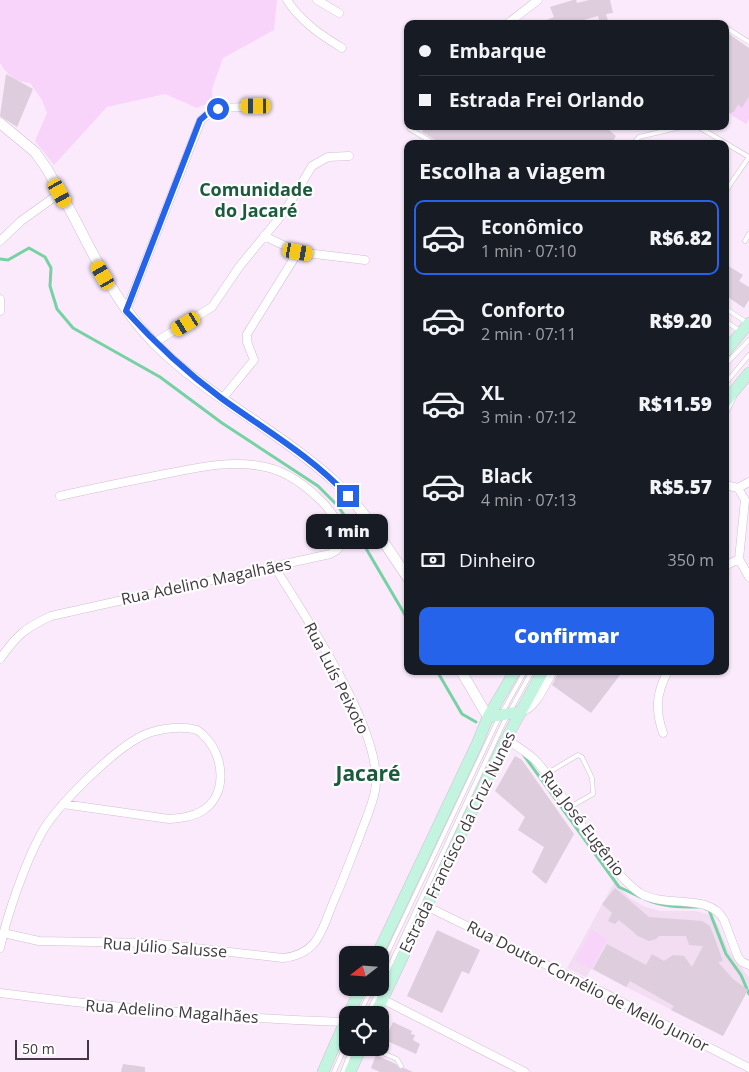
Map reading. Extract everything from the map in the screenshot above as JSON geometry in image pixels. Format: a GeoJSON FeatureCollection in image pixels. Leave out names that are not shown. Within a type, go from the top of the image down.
{"type":"FeatureCollection","features":[{"type":"Feature","properties":{"kind":"main road"},"geometry":{"type":"LineString","coordinates":[[729,348],[747,329]]}},
{"type":"Feature","properties":{"kind":"main road"},"geometry":{"type":"LineString","coordinates":[[729,398],[749,373]]}},
{"type":"Feature","properties":{"kind":"main road","name":"Estrada Francisco da Cruz Nunes"},"geometry":{"type":"LineString","coordinates":[[380,946],[477,744],[488,717],[513,675]]}},
{"type":"Feature","properties":{"kind":"main road","name":"Estrada Francisco da Cruz Nunes"},"geometry":{"type":"LineString","coordinates":[[389,976],[426,906],[506,739],[510,713],[540,675]]}},
{"type":"Feature","properties":{"kind":"main road"},"geometry":{"type":"LineString","coordinates":[[488,717],[510,713]]}},
{"type":"Feature","properties":{"kind":"main road"},"geometry":{"type":"LineString","coordinates":[[323,1072],[339,1035]]}},
{"type":"Feature","properties":{"kind":"main road"},"geometry":{"type":"LineString","coordinates":[[350,1072],[357,1056]]}},
{"type":"Feature","properties":{"kind":"street"},"geometry":{"type":"LineString","coordinates":[[287,0],[300,17],[314,30],[342,48]]}},
{"type":"Feature","properties":{"kind":"street"},"geometry":{"type":"LineString","coordinates":[[317,0],[340,13]]}},
{"type":"Feature","properties":{"kind":"street"},"geometry":{"type":"LineString","coordinates":[[513,20],[538,0]]}},
{"type":"Feature","properties":{"kind":"street"},"geometry":{"type":"LineString","coordinates":[[126,311],[200,120],[208,113],[218,109],[256,106]]}},
{"type":"Feature","properties":{"kind":"street"},"geometry":{"type":"LineString","coordinates":[[0,123],[35,152],[60,193],[95,261],[126,311],[154,343],[222,399],[289,444],[335,482],[361,510],[404,572]]}},
{"type":"Feature","properties":{"kind":"street"},"geometry":{"type":"LineString","coordinates":[[154,343],[212,307],[239,267],[285,211],[312,166],[328,157],[349,156]]}},
{"type":"Feature","properties":{"kind":"street"},"geometry":{"type":"LineString","coordinates":[[0,241],[21,221],[60,193]]}},
{"type":"Feature","properties":{"kind":"street"},"geometry":{"type":"LineString","coordinates":[[264,236],[298,252],[365,260]]}},
{"type":"Feature","properties":{"kind":"street"},"geometry":{"type":"LineString","coordinates":[[222,399],[254,360],[246,342],[247,334],[298,252]]}},
{"type":"Feature","properties":{"kind":"street"},"geometry":{"type":"LineString","coordinates":[[0,299],[0,311]]}},
{"type":"Feature","properties":{"kind":"street"},"geometry":{"type":"LineString","coordinates":[[729,403],[734,392]]}},
{"type":"Feature","properties":{"kind":"street","name":"Rua Adelino Magalhães"},"geometry":{"type":"LineString","coordinates":[[0,659],[16,637],[30,626],[52,616],[330,554],[341,545],[339,528],[332,513],[321,500],[305,485],[284,473],[260,466],[234,464],[207,466],[60,496]]}},
{"type":"Feature","properties":{"kind":"street"},"geometry":{"type":"LineString","coordinates":[[738,488],[749,482]]}},
{"type":"Feature","properties":{"kind":"street"},"geometry":{"type":"LineString","coordinates":[[729,485],[738,488],[747,501],[739,558],[749,577]]}},
{"type":"Feature","properties":{"kind":"street"},"geometry":{"type":"LineString","coordinates":[[729,564],[739,558]]}},
{"type":"Feature","properties":{"kind":"street","name":"Rua Luís Peixoto"},"geometry":{"type":"LineString","coordinates":[[274,566],[345,685],[369,739],[375,768],[375,790],[367,816],[318,938]]}},
{"type":"Feature","properties":{"kind":"street"},"geometry":{"type":"LineString","coordinates":[[463,675],[488,717]]}},
{"type":"Feature","properties":{"kind":"street"},"geometry":{"type":"LineString","coordinates":[[510,713],[526,711],[534,703],[551,675]]}},
{"type":"Feature","properties":{"kind":"street"},"geometry":{"type":"LineString","coordinates":[[663,733],[657,706],[658,694],[666,675]]}},
{"type":"Feature","properties":{"kind":"street"},"geometry":{"type":"LineString","coordinates":[[0,948],[3,933],[34,849],[42,833],[63,804],[112,756],[139,738],[162,730],[181,728],[199,731],[212,744],[220,762],[221,780],[216,796],[203,810],[187,817],[169,819],[63,804]]}},
{"type":"Feature","properties":{"kind":"street","name":"Rua José Eugênio"},"geometry":{"type":"LineString","coordinates":[[506,739],[535,760],[616,869],[640,892],[660,901],[699,903],[718,912],[724,920],[738,956],[742,962],[749,965]]}},
{"type":"Feature","properties":{"kind":"street","name":"Rua Doutor Cornélio de Mello Junior"},"geometry":{"type":"LineString","coordinates":[[426,906],[604,993],[749,1068]]}},
{"type":"Feature","properties":{"kind":"street","name":"Rua Júlio Salusse"},"geometry":{"type":"LineString","coordinates":[[3,933],[39,941],[151,943],[282,958],[303,954],[312,948],[318,938]]}},
{"type":"Feature","properties":{"kind":"street","name":"Rua Adelino Magalhães"},"geometry":{"type":"LineString","coordinates":[[0,993],[79,1004],[176,1012],[339,1017]]}},
{"type":"Feature","properties":{"kind":"street"},"geometry":{"type":"LineString","coordinates":[[389,996],[525,1072]]}},
{"type":"Feature","properties":{"kind":"lane"},"geometry":{"type":"LineString","coordinates":[[729,30],[749,42]]}},
{"type":"Feature","properties":{"kind":"lane"},"geometry":{"type":"LineString","coordinates":[[412,130],[428,140]]}},
{"type":"Feature","properties":{"kind":"lane"},"geometry":{"type":"LineString","coordinates":[[636,140],[639,137],[668,130]]}},
{"type":"Feature","properties":{"kind":"lane"},"geometry":{"type":"LineString","coordinates":[[704,130],[720,140]]}},
{"type":"Feature","properties":{"kind":"lane"},"geometry":{"type":"LineString","coordinates":[[729,145],[749,157],[729,186]]}},
{"type":"Feature","properties":{"kind":"lane"},"geometry":{"type":"LineString","coordinates":[[745,241],[749,234]]}},
{"type":"Feature","properties":{"kind":"lane"},"geometry":{"type":"LineString","coordinates":[[729,312],[747,329]]}},
{"type":"Feature","properties":{"kind":"lane"},"geometry":{"type":"LineString","coordinates":[[729,322],[747,329]]}},
{"type":"Feature","properties":{"kind":"lane"},"geometry":{"type":"LineString","coordinates":[[729,358],[747,329]]}},
{"type":"Feature","properties":{"kind":"lane"},"geometry":{"type":"LineString","coordinates":[[729,379],[748,356]]}},
{"type":"Feature","properties":{"kind":"lane"},"geometry":{"type":"LineString","coordinates":[[389,974],[510,713],[524,675]]}},
{"type":"Feature","properties":{"kind":"lane"},"geometry":{"type":"LineString","coordinates":[[389,951],[530,675]]}},
{"type":"Feature","properties":{"kind":"lane"},"geometry":{"type":"LineString","coordinates":[[546,774],[578,755],[582,757],[592,778],[593,794],[569,807]]}},
{"type":"Feature","properties":{"kind":"lane"},"geometry":{"type":"LineString","coordinates":[[389,1055],[397,1059],[401,1066]]}},
{"type":"Feature","properties":{"kind":"lane"},"geometry":{"type":"LineString","coordinates":[[334,1072],[341,1056]]}},
{"type":"Feature","properties":{"kind":"lane"},"geometry":{"type":"LineString","coordinates":[[342,1072],[349,1056]]}},
{"type":"Feature","properties":{"kind":"shaded area"},"geometry":{"type":"Polygon","coordinates":[[[0,0],[277,0],[274,30],[223,58],[212,89],[213,101],[197,108],[165,94],[107,107],[54,165],[35,141],[47,113],[42,100],[30,83],[12,77],[0,63],[0,0]]]}},
{"type":"Feature","properties":{"kind":"shaded area"},"geometry":{"type":"Polygon","coordinates":[[[749,97],[749,119],[746,124],[729,114],[734,112],[738,105],[742,108],[749,97]]]}},
{"type":"Feature","properties":{"kind":"shaded area"},"geometry":{"type":"Polygon","coordinates":[[[614,883],[631,899],[645,907],[661,911],[695,911],[708,914],[717,924],[728,950],[749,978],[749,987],[723,1036],[591,969],[586,977],[567,968],[614,883]]]}},
{"type":"Feature","properties":{"kind":"shaded area"},"geometry":{"type":"Polygon","coordinates":[[[592,930],[607,939],[590,969],[575,960],[592,930]]]}},
{"type":"Feature","properties":{"kind":"building"},"geometry":{"type":"Polygon","coordinates":[[[573,0],[576,0],[577,3],[589,0],[610,0],[613,13],[606,14],[608,20],[599,20],[598,16],[584,20],[547,20],[554,17],[550,7],[573,0]]]}},
{"type":"Feature","properties":{"kind":"building"},"geometry":{"type":"Polygon","coordinates":[[[729,34],[749,48],[749,97],[742,108],[738,105],[734,112],[729,113],[729,34]]]}},
{"type":"Feature","properties":{"kind":"building"},"geometry":{"type":"Polygon","coordinates":[[[6,74],[33,89],[17,127],[0,116],[6,74]]]}},
{"type":"Feature","properties":{"kind":"building"},"geometry":{"type":"Polygon","coordinates":[[[423,130],[609,130],[616,136],[614,140],[435,140],[422,132],[423,130]]]}},
{"type":"Feature","properties":{"kind":"building"},"geometry":{"type":"Polygon","coordinates":[[[729,266],[743,275],[739,281],[749,287],[749,300],[744,308],[729,298],[729,266]]]}},
{"type":"Feature","properties":{"kind":"building"},"geometry":{"type":"Polygon","coordinates":[[[557,675],[620,675],[591,713],[552,685],[557,675]]]}},
{"type":"Feature","properties":{"kind":"building"},"geometry":{"type":"Polygon","coordinates":[[[515,756],[522,760],[574,834],[546,884],[532,872],[544,847],[518,830],[525,817],[495,791],[515,756]]]}},
{"type":"Feature","properties":{"kind":"building"},"geometry":{"type":"Polygon","coordinates":[[[615,888],[649,917],[702,921],[710,926],[723,961],[718,962],[733,979],[748,990],[723,1036],[671,1010],[674,1006],[630,981],[626,987],[593,969],[607,944],[646,965],[652,954],[664,961],[673,955],[684,956],[692,967],[703,946],[689,945],[686,936],[659,936],[649,941],[638,936],[619,920],[615,924],[608,921],[612,913],[602,904],[615,888]]]}},
{"type":"Feature","properties":{"kind":"building"},"geometry":{"type":"Polygon","coordinates":[[[437,930],[480,950],[469,974],[462,971],[442,1013],[407,996],[437,930]]]}},
{"type":"Feature","properties":{"kind":"building"},"geometry":{"type":"Polygon","coordinates":[[[393,1022],[412,1031],[411,1034],[415,1035],[413,1040],[420,1044],[416,1054],[389,1042],[389,1031],[393,1022]]]}},
{"type":"Feature","properties":{"kind":"building"},"geometry":{"type":"Polygon","coordinates":[[[376,1056],[378,1056],[396,1064],[400,1069],[404,1068],[413,1072],[380,1072],[371,1068],[376,1056]]]}},
{"type":"Feature","properties":{"kind":"building"},"geometry":{"type":"Polygon","coordinates":[[[123,1064],[145,1067],[145,1072],[121,1072],[123,1064]]]}},
{"type":"Feature","properties":{"kind":"waterway"},"geometry":{"type":"LineString","coordinates":[[0,259],[8,260],[29,248],[45,257],[51,268],[50,286],[57,309],[73,328],[160,377],[222,423],[318,486],[338,506],[364,545],[404,613]]}},
{"type":"Feature","properties":{"kind":"waterway"},"geometry":{"type":"LineString","coordinates":[[439,675],[462,714],[476,722]]}},
{"type":"Feature","properties":{"kind":"waterway"},"geometry":{"type":"LineString","coordinates":[[523,754],[619,887],[640,897]]}},
{"type":"Feature","properties":{"kind":"waterway"},"geometry":{"type":"LineString","coordinates":[[645,899],[664,905],[698,907]]}},
{"type":"Feature","properties":{"kind":"waterway"},"geometry":{"type":"LineString","coordinates":[[706,909],[709,910],[726,954],[741,975],[749,994]]}},
{"type":"Feature","properties":{"kind":"district","name":"Comunidade do Jacaré"},"geometry":{"type":"Point","coordinates":[256,199]}},
{"type":"Feature","properties":{"kind":"district","name":"Jacaré"},"geometry":{"type":"Point","coordinates":[368,773]}},
{"type":"Feature","properties":{"kind":"route"},"geometry":{"type":"LineString","coordinates":[[218,109],[208,113],[200,120],[126,311],[154,343],[198,380],[222,399],[309,459],[348,496]]}}]}
